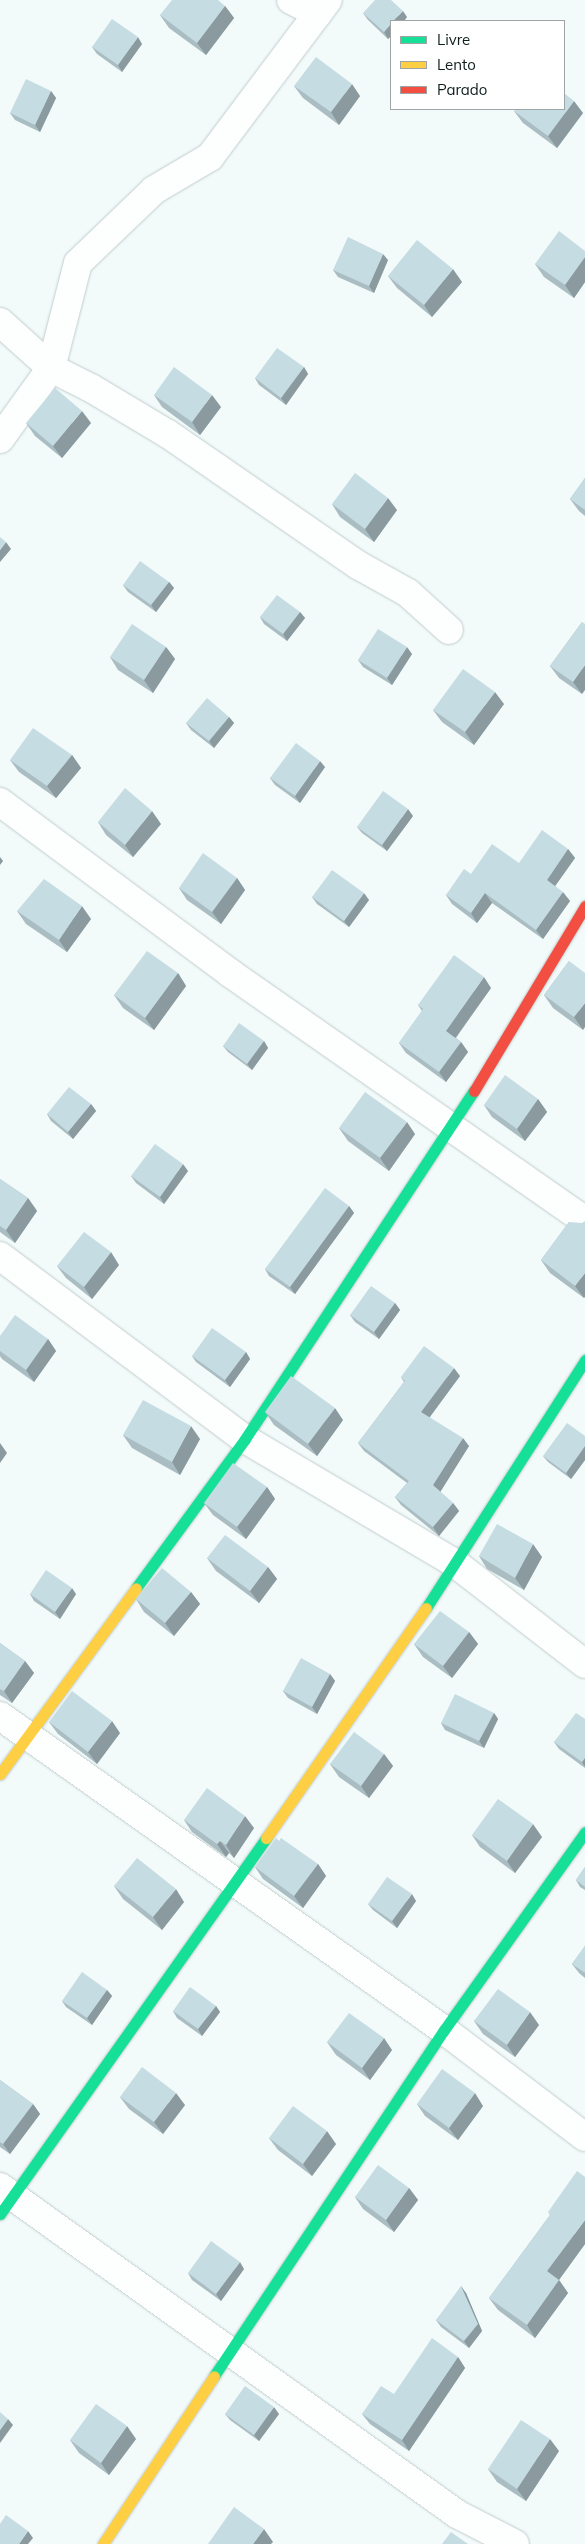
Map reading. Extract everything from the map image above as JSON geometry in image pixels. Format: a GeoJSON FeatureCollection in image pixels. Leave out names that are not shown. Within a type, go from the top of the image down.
{"type":"FeatureCollection","features":[{"type":"Feature","properties":{"kind":"street"},"geometry":{"type":"LineString","coordinates":[[0,439],[51,368],[78,263],[154,190],[210,157],[323,7],[292,0]]}},
{"type":"Feature","properties":{"kind":"street"},"geometry":{"type":"LineString","coordinates":[[0,322],[51,368],[91,388],[168,434],[358,565],[408,593],[449,630]]}},
{"type":"Feature","properties":{"kind":"street"},"geometry":{"type":"LineString","coordinates":[[0,802],[230,973],[585,1221]]}},
{"type":"Feature","properties":{"kind":"street"},"geometry":{"type":"LineString","coordinates":[[0,1774],[245,1439],[451,1129],[585,906]]}},
{"type":"Feature","properties":{"kind":"street"},"geometry":{"type":"LineString","coordinates":[[0,1256],[245,1439],[456,1564],[585,1664]]}},
{"type":"Feature","properties":{"kind":"street"},"geometry":{"type":"LineString","coordinates":[[515,2544],[457,2514],[230,2354],[4,2199],[235,1884],[456,1564],[585,1360]]}},
{"type":"Feature","properties":{"kind":"street"},"geometry":{"type":"LineString","coordinates":[[0,1716],[444,2030],[585,2137]]}},
{"type":"Feature","properties":{"kind":"street"},"geometry":{"type":"LineString","coordinates":[[103,2544],[444,2030],[585,1832]]}},
{"type":"Feature","properties":{"kind":"building"},"geometry":{"type":"Polygon","coordinates":[[[172,0],[218,0],[225,6],[197,43],[160,15],[172,0]]]}},
{"type":"Feature","properties":{"kind":"building"},"geometry":{"type":"Polygon","coordinates":[[[375,0],[391,0],[403,11],[394,20],[390,20],[390,25],[384,32],[363,13],[375,0]]]}},
{"type":"Feature","properties":{"kind":"building"},"geometry":{"type":"Polygon","coordinates":[[[112,19],[138,37],[118,65],[92,47],[112,19]]]}},
{"type":"Feature","properties":{"kind":"building"},"geometry":{"type":"Polygon","coordinates":[[[316,57],[352,84],[331,112],[294,86],[316,57]]]}},
{"type":"Feature","properties":{"kind":"building"},"geometry":{"type":"Polygon","coordinates":[[[26,79],[51,91],[35,125],[10,113],[26,79]]]}},
{"type":"Feature","properties":{"kind":"building"},"geometry":{"type":"Polygon","coordinates":[[[565,94],[574,101],[548,136],[514,111],[565,110],[565,94]]]}},
{"type":"Feature","properties":{"kind":"building"},"geometry":{"type":"Polygon","coordinates":[[[559,231],[585,251],[585,257],[565,285],[535,264],[559,231]]]}},
{"type":"Feature","properties":{"kind":"building"},"geometry":{"type":"Polygon","coordinates":[[[348,237],[383,254],[369,286],[333,270],[348,237]]]}},
{"type":"Feature","properties":{"kind":"building"},"geometry":{"type":"Polygon","coordinates":[[[417,240],[453,269],[424,305],[388,276],[417,240]]]}},
{"type":"Feature","properties":{"kind":"building"},"geometry":{"type":"Polygon","coordinates":[[[277,348],[304,367],[281,398],[255,378],[277,348]]]}},
{"type":"Feature","properties":{"kind":"building"},"geometry":{"type":"Polygon","coordinates":[[[174,367],[212,395],[192,422],[154,395],[174,367]]]}},
{"type":"Feature","properties":{"kind":"building"},"geometry":{"type":"Polygon","coordinates":[[[55,388],[82,411],[53,446],[26,423],[55,388]]]}},
{"type":"Feature","properties":{"kind":"building"},"geometry":{"type":"Polygon","coordinates":[[[355,473],[388,498],[365,529],[332,504],[355,473]]]}},
{"type":"Feature","properties":{"kind":"building"},"geometry":{"type":"Polygon","coordinates":[[[585,478],[585,510],[570,499],[585,478]]]}},
{"type":"Feature","properties":{"kind":"building"},"geometry":{"type":"Polygon","coordinates":[[[0,537],[6,542],[0,550],[0,537]]]}},
{"type":"Feature","properties":{"kind":"building"},"geometry":{"type":"Polygon","coordinates":[[[140,561],[169,582],[151,605],[123,585],[140,561]]]}},
{"type":"Feature","properties":{"kind":"building"},"geometry":{"type":"Polygon","coordinates":[[[277,595],[300,612],[283,634],[260,617],[277,595]]]}},
{"type":"Feature","properties":{"kind":"building"},"geometry":{"type":"Polygon","coordinates":[[[582,622],[585,624],[585,665],[573,682],[550,666],[582,622]]]}},
{"type":"Feature","properties":{"kind":"building"},"geometry":{"type":"Polygon","coordinates":[[[132,624],[166,647],[144,680],[110,657],[132,624]]]}},
{"type":"Feature","properties":{"kind":"building"},"geometry":{"type":"Polygon","coordinates":[[[378,629],[407,647],[387,678],[358,660],[378,629]]]}},
{"type":"Feature","properties":{"kind":"building"},"geometry":{"type":"Polygon","coordinates":[[[463,669],[495,692],[465,732],[433,710],[463,669]]]}},
{"type":"Feature","properties":{"kind":"building"},"geometry":{"type":"Polygon","coordinates":[[[207,698],[229,717],[209,741],[186,723],[207,698]]]}},
{"type":"Feature","properties":{"kind":"building"},"geometry":{"type":"Polygon","coordinates":[[[33,728],[72,755],[47,786],[10,760],[33,728]]]}},
{"type":"Feature","properties":{"kind":"building"},"geometry":{"type":"Polygon","coordinates":[[[296,743],[320,761],[295,796],[270,778],[296,743]]]}},
{"type":"Feature","properties":{"kind":"building"},"geometry":{"type":"Polygon","coordinates":[[[125,788],[152,811],[125,845],[98,822],[125,788]]]}},
{"type":"Feature","properties":{"kind":"building"},"geometry":{"type":"Polygon","coordinates":[[[383,791],[408,809],[382,845],[357,827],[383,791]]]}},
{"type":"Feature","properties":{"kind":"building"},"geometry":{"type":"Polygon","coordinates":[[[542,830],[568,849],[547,880],[563,892],[536,930],[485,893],[471,913],[446,895],[464,869],[471,874],[492,844],[519,863],[542,830]]]}},
{"type":"Feature","properties":{"kind":"building"},"geometry":{"type":"Polygon","coordinates":[[[203,853],[237,878],[212,912],[179,888],[203,853]]]}},
{"type":"Feature","properties":{"kind":"building"},"geometry":{"type":"Polygon","coordinates":[[[332,870],[364,893],[344,921],[312,897],[332,870]]]}},
{"type":"Feature","properties":{"kind":"building"},"geometry":{"type":"Polygon","coordinates":[[[44,879],[82,906],[59,940],[17,911],[44,879]]]}},
{"type":"Feature","properties":{"kind":"building"},"geometry":{"type":"Polygon","coordinates":[[[147,951],[178,973],[145,1018],[114,995],[147,951]]]}},
{"type":"Feature","properties":{"kind":"building"},"geometry":{"type":"Polygon","coordinates":[[[454,955],[484,977],[446,1031],[461,1042],[439,1072],[399,1043],[423,1009],[418,1005],[454,955]]]}},
{"type":"Feature","properties":{"kind":"building"},"geometry":{"type":"Polygon","coordinates":[[[569,961],[585,973],[585,1003],[574,1017],[544,995],[569,961]]]}},
{"type":"Feature","properties":{"kind":"building"},"geometry":{"type":"Polygon","coordinates":[[[239,1023],[264,1041],[247,1064],[223,1046],[239,1023]]]}},
{"type":"Feature","properties":{"kind":"building"},"geometry":{"type":"Polygon","coordinates":[[[505,1075],[538,1099],[517,1129],[484,1105],[505,1075]]]}},
{"type":"Feature","properties":{"kind":"building"},"geometry":{"type":"Polygon","coordinates":[[[69,1087],[91,1104],[68,1132],[47,1114],[69,1087]]]}},
{"type":"Feature","properties":{"kind":"building"},"geometry":{"type":"Polygon","coordinates":[[[365,1092],[407,1122],[380,1158],[339,1128],[365,1092]]]}},
{"type":"Feature","properties":{"kind":"building"},"geometry":{"type":"Polygon","coordinates":[[[155,1144],[183,1164],[160,1197],[131,1176],[155,1144]]]}},
{"type":"Feature","properties":{"kind":"building"},"geometry":{"type":"Polygon","coordinates":[[[0,1179],[28,1198],[6,1230],[0,1226],[0,1179]]]}},
{"type":"Feature","properties":{"kind":"building"},"geometry":{"type":"Polygon","coordinates":[[[325,1188],[349,1206],[290,1287],[265,1269],[325,1188]]]}},
{"type":"Feature","properties":{"kind":"building"},"geometry":{"type":"Polygon","coordinates":[[[585,1221],[585,1273],[575,1286],[541,1260],[569,1222],[582,1223],[585,1221]]]}},
{"type":"Feature","properties":{"kind":"building"},"geometry":{"type":"Polygon","coordinates":[[[84,1232],[111,1252],[84,1287],[57,1266],[84,1232]]]}},
{"type":"Feature","properties":{"kind":"building"},"geometry":{"type":"Polygon","coordinates":[[[371,1286],[395,1303],[374,1332],[350,1315],[371,1286]]]}},
{"type":"Feature","properties":{"kind":"building"},"geometry":{"type":"Polygon","coordinates":[[[15,1315],[48,1339],[26,1370],[0,1351],[0,1336],[15,1315]]]}},
{"type":"Feature","properties":{"kind":"building"},"geometry":{"type":"Polygon","coordinates":[[[212,1328],[246,1352],[225,1380],[192,1356],[212,1328]]]}},
{"type":"Feature","properties":{"kind":"building"},"geometry":{"type":"Polygon","coordinates":[[[424,1346],[454,1368],[421,1412],[463,1438],[433,1485],[453,1503],[433,1527],[395,1497],[409,1481],[358,1443],[405,1381],[401,1377],[424,1346]]]}},
{"type":"Feature","properties":{"kind":"building"},"geometry":{"type":"Polygon","coordinates":[[[291,1376],[335,1408],[308,1444],[265,1412],[291,1376]]]}},
{"type":"Feature","properties":{"kind":"building"},"geometry":{"type":"Polygon","coordinates":[[[143,1400],[191,1426],[172,1462],[123,1435],[143,1400]]]}},
{"type":"Feature","properties":{"kind":"building"},"geometry":{"type":"Polygon","coordinates":[[[567,1423],[585,1436],[585,1446],[566,1473],[543,1456],[567,1423]]]}},
{"type":"Feature","properties":{"kind":"building"},"geometry":{"type":"Polygon","coordinates":[[[233,1463],[267,1487],[237,1527],[204,1503],[233,1463]]]}},
{"type":"Feature","properties":{"kind":"building"},"geometry":{"type":"Polygon","coordinates":[[[497,1524],[533,1544],[515,1578],[479,1556],[497,1524]]]}},
{"type":"Feature","properties":{"kind":"building"},"geometry":{"type":"Polygon","coordinates":[[[225,1535],[268,1567],[250,1591],[207,1558],[225,1535]]]}},
{"type":"Feature","properties":{"kind":"building"},"geometry":{"type":"Polygon","coordinates":[[[162,1568],[191,1592],[165,1623],[136,1599],[162,1568]]]}},
{"type":"Feature","properties":{"kind":"building"},"geometry":{"type":"Polygon","coordinates":[[[46,1570],[72,1588],[55,1612],[30,1594],[46,1570]]]}},
{"type":"Feature","properties":{"kind":"building"},"geometry":{"type":"Polygon","coordinates":[[[440,1611],[469,1632],[443,1666],[414,1644],[440,1611]]]}},
{"type":"Feature","properties":{"kind":"building"},"geometry":{"type":"Polygon","coordinates":[[[0,1643],[25,1661],[4,1691],[0,1689],[0,1643]]]}},
{"type":"Feature","properties":{"kind":"building"},"geometry":{"type":"Polygon","coordinates":[[[301,1658],[330,1674],[312,1707],[283,1691],[301,1658]]]}},
{"type":"Feature","properties":{"kind":"building"},"geometry":{"type":"Polygon","coordinates":[[[72,1691],[112,1721],[88,1752],[49,1722],[72,1691]]]}},
{"type":"Feature","properties":{"kind":"building"},"geometry":{"type":"Polygon","coordinates":[[[455,1694],[494,1713],[479,1741],[441,1723],[455,1694]]]}},
{"type":"Feature","properties":{"kind":"building"},"geometry":{"type":"Polygon","coordinates":[[[576,1713],[585,1719],[585,1758],[582,1762],[554,1742],[576,1713]]]}},
{"type":"Feature","properties":{"kind":"building"},"geometry":{"type":"Polygon","coordinates":[[[354,1732],[384,1754],[361,1786],[330,1764],[354,1732]]]}},
{"type":"Feature","properties":{"kind":"building"},"geometry":{"type":"Polygon","coordinates":[[[207,1788],[245,1816],[226,1845],[220,1841],[217,1844],[184,1820],[207,1788]]]}},
{"type":"Feature","properties":{"kind":"building"},"geometry":{"type":"Polygon","coordinates":[[[498,1799],[533,1824],[507,1861],[472,1835],[498,1799]]]}},
{"type":"Feature","properties":{"kind":"building"},"geometry":{"type":"Polygon","coordinates":[[[276,1838],[279,1841],[281,1838],[318,1864],[294,1896],[255,1867],[276,1838]]]}},
{"type":"Feature","properties":{"kind":"building"},"geometry":{"type":"Polygon","coordinates":[[[137,1858],[176,1889],[153,1917],[114,1886],[137,1858]]]}},
{"type":"Feature","properties":{"kind":"building"},"geometry":{"type":"Polygon","coordinates":[[[585,1867],[585,1887],[576,1880],[585,1867]]]}},
{"type":"Feature","properties":{"kind":"building"},"geometry":{"type":"Polygon","coordinates":[[[387,1877],[412,1894],[392,1921],[368,1904],[387,1877]]]}},
{"type":"Feature","properties":{"kind":"building"},"geometry":{"type":"Polygon","coordinates":[[[585,1946],[585,1973],[572,1964],[585,1946]]]}},
{"type":"Feature","properties":{"kind":"building"},"geometry":{"type":"Polygon","coordinates":[[[82,1972],[107,1990],[87,2018],[62,2001],[82,1972]]]}},
{"type":"Feature","properties":{"kind":"building"},"geometry":{"type":"Polygon","coordinates":[[[190,1987],[216,2006],[198,2029],[173,2011],[190,1987]]]}},
{"type":"Feature","properties":{"kind":"building"},"geometry":{"type":"Polygon","coordinates":[[[498,1989],[530,2012],[507,2045],[474,2021],[498,1989]]]}},
{"type":"Feature","properties":{"kind":"building"},"geometry":{"type":"Polygon","coordinates":[[[349,2013],[384,2038],[362,2068],[327,2042],[349,2013]]]}},
{"type":"Feature","properties":{"kind":"building"},"geometry":{"type":"Polygon","coordinates":[[[142,2067],[176,2093],[154,2122],[120,2097],[142,2067]]]}},
{"type":"Feature","properties":{"kind":"building"},"geometry":{"type":"Polygon","coordinates":[[[442,2069],[475,2093],[449,2128],[417,2104],[442,2069]]]}},
{"type":"Feature","properties":{"kind":"building"},"geometry":{"type":"Polygon","coordinates":[[[0,2080],[33,2104],[3,2144],[0,2142],[0,2080]]]}},
{"type":"Feature","properties":{"kind":"building"},"geometry":{"type":"Polygon","coordinates":[[[293,2106],[327,2131],[303,2164],[269,2138],[293,2106]]]}},
{"type":"Feature","properties":{"kind":"building"},"geometry":{"type":"Polygon","coordinates":[[[378,2165],[409,2188],[386,2220],[355,2197],[378,2165]]]}},
{"type":"Feature","properties":{"kind":"building"},"geometry":{"type":"Polygon","coordinates":[[[577,2171],[585,2177],[585,2220],[547,2271],[559,2280],[527,2325],[489,2298],[551,2214],[548,2212],[577,2171]]]}},
{"type":"Feature","properties":{"kind":"building"},"geometry":{"type":"Polygon","coordinates":[[[211,2241],[240,2262],[216,2294],[188,2273],[211,2241]]]}},
{"type":"Feature","properties":{"kind":"building"},"geometry":{"type":"Polygon","coordinates":[[[461,2286],[478,2324],[464,2341],[436,2320],[461,2286]]]}},
{"type":"Feature","properties":{"kind":"building"},"geometry":{"type":"Polygon","coordinates":[[[432,2338],[458,2357],[402,2440],[362,2414],[381,2386],[394,2394],[432,2338]]]}},
{"type":"Feature","properties":{"kind":"building"},"geometry":{"type":"Polygon","coordinates":[[[245,2386],[274,2407],[254,2435],[225,2414],[245,2386]]]}},
{"type":"Feature","properties":{"kind":"building"},"geometry":{"type":"Polygon","coordinates":[[[96,2404],[127,2426],[101,2463],[70,2440],[96,2404]]]}},
{"type":"Feature","properties":{"kind":"building"},"geometry":{"type":"Polygon","coordinates":[[[0,2412],[8,2419],[0,2430],[0,2412]]]}},
{"type":"Feature","properties":{"kind":"building"},"geometry":{"type":"Polygon","coordinates":[[[521,2420],[550,2439],[517,2489],[488,2469],[521,2420]]]}},
{"type":"Feature","properties":{"kind":"building"},"geometry":{"type":"Polygon","coordinates":[[[234,2507],[264,2529],[253,2544],[208,2544],[234,2507]]]}},
{"type":"Feature","properties":{"kind":"building"},"geometry":{"type":"Polygon","coordinates":[[[6,2515],[28,2531],[19,2544],[0,2544],[0,2524],[6,2515]]]}},
{"type":"Feature","properties":{"kind":"building"},"geometry":{"type":"Polygon","coordinates":[[[451,2532],[468,2544],[442,2544],[451,2532]]]}},
{"type":"Feature","properties":{"kind":"traffic: fast"},"geometry":{"type":"LineString","coordinates":[[136,1588],[245,1439],[474,1091]]}},
{"type":"Feature","properties":{"kind":"traffic: fast"},"geometry":{"type":"LineString","coordinates":[[426,1608],[585,1360]]}},
{"type":"Feature","properties":{"kind":"traffic: fast"},"geometry":{"type":"LineString","coordinates":[[214,2376],[444,2030],[585,1832]]}},
{"type":"Feature","properties":{"kind":"traffic: fast"},"geometry":{"type":"LineString","coordinates":[[0,2214],[266,1838]]}},
{"type":"Feature","properties":{"kind":"traffic: slow"},"geometry":{"type":"LineString","coordinates":[[0,1774],[136,1588]]}},
{"type":"Feature","properties":{"kind":"traffic: slow"},"geometry":{"type":"LineString","coordinates":[[266,1838],[426,1608]]}},
{"type":"Feature","properties":{"kind":"traffic: slow"},"geometry":{"type":"LineString","coordinates":[[103,2544],[214,2376]]}},
{"type":"Feature","properties":{"kind":"traffic: jam"},"geometry":{"type":"LineString","coordinates":[[474,1091],[585,906]]}}]}
